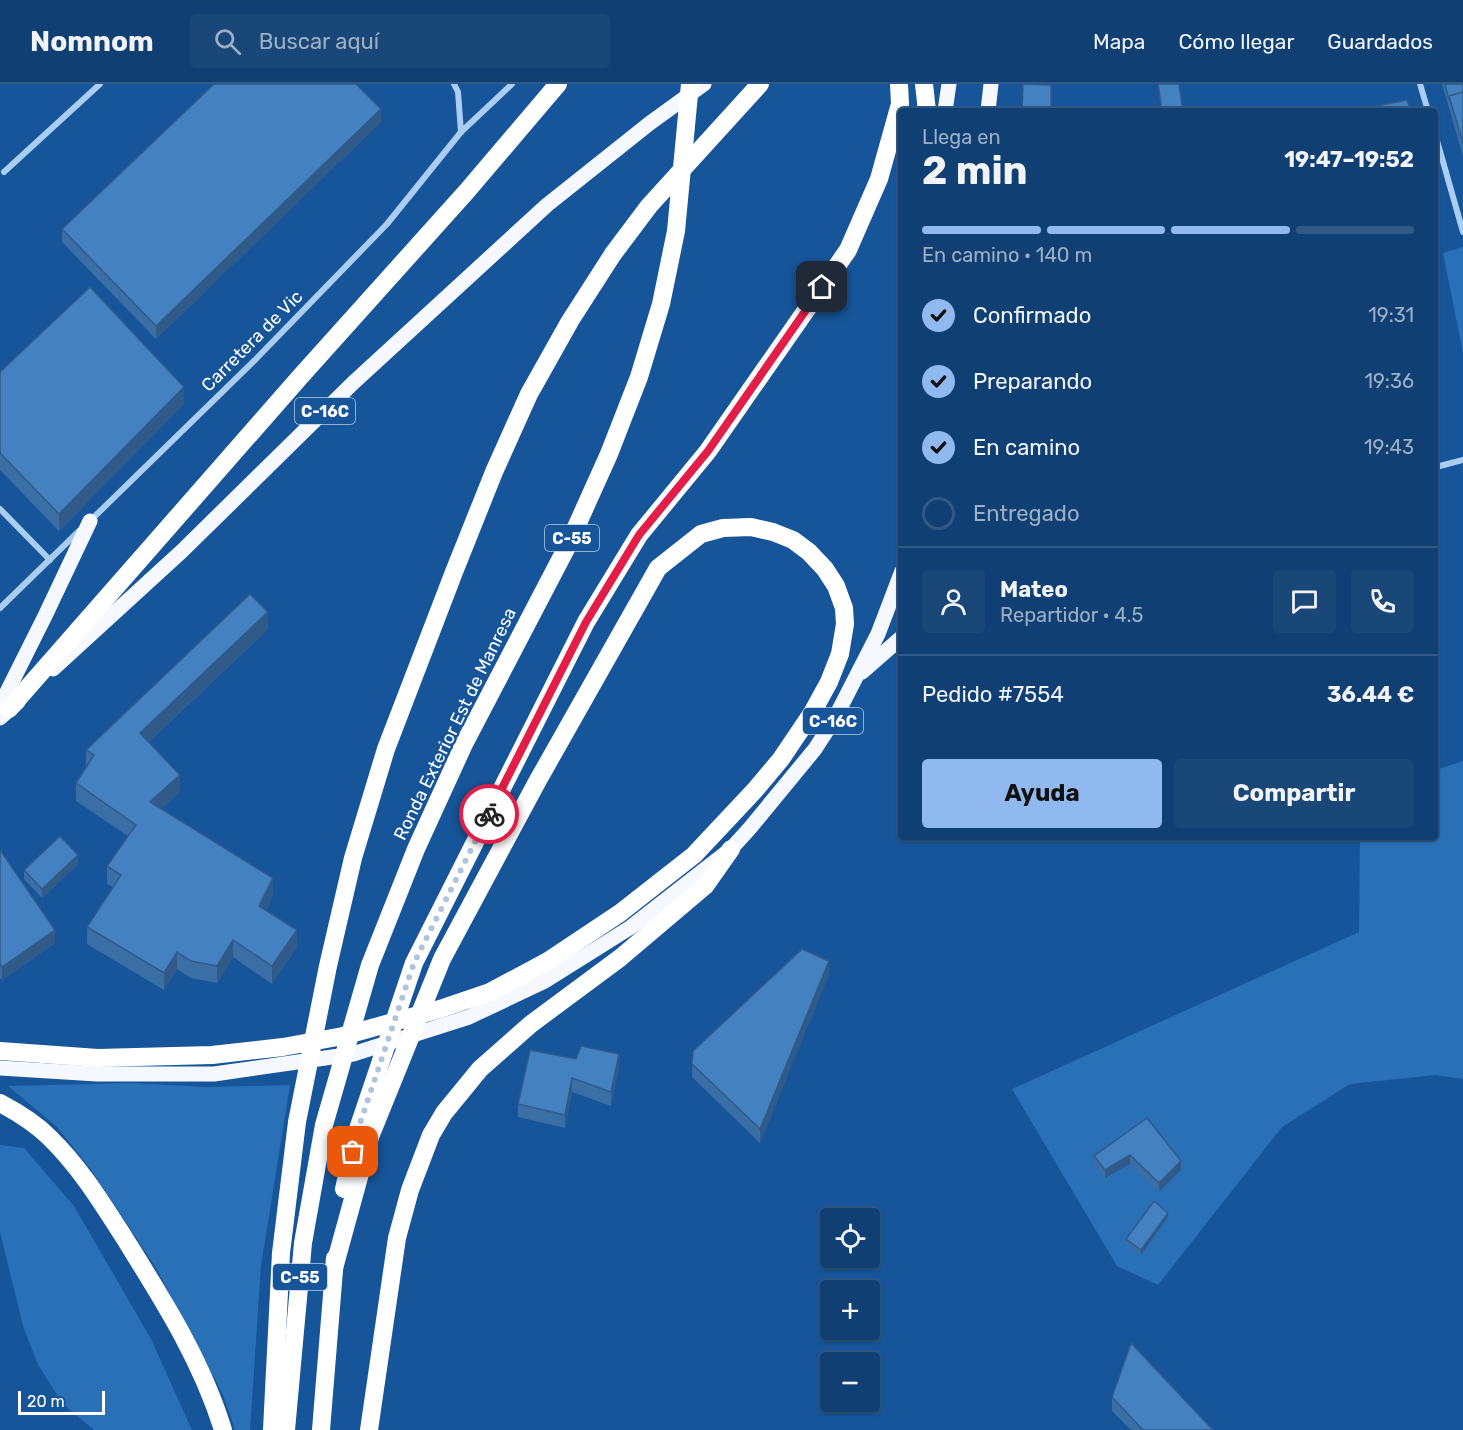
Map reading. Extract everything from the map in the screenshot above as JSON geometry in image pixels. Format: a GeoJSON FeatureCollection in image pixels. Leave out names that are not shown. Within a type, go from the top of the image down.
{"type":"FeatureCollection","features":[{"type":"Feature","properties":{"kind":"highway","name":"C-16C"},"geometry":{"type":"LineString","coordinates":[[3,711],[467,191],[558,84]]}},
{"type":"Feature","properties":{"kind":"highway","name":"Ronda Exterior Est de Manresa"},"geometry":{"type":"LineString","coordinates":[[286,1430],[303,1243],[324,1125],[370,965],[416,849],[464,744],[569,543],[609,454],[639,377],[661,304],[676,231],[690,84]]}},
{"type":"Feature","properties":{"kind":"highway"},"geometry":{"type":"LineString","coordinates":[[272,1430],[281,1252],[297,1122],[328,966],[353,858],[386,749],[494,472],[529,394],[570,321],[614,254],[650,206],[760,84]]}},
{"type":"Feature","properties":{"kind":"highway","name":"C-55"},"geometry":{"type":"LineString","coordinates":[[899,84],[899,108]]}},
{"type":"Feature","properties":{"kind":"highway"},"geometry":{"type":"LineString","coordinates":[[924,84],[927,108]]}},
{"type":"Feature","properties":{"kind":"highway","name":"C-55"},"geometry":{"type":"LineString","coordinates":[[321,1430],[334,1268],[364,1135],[414,963],[586,622],[603,593],[639,535],[708,451],[848,250],[879,179],[898,111]]}},
{"type":"Feature","properties":{"kind":"highway"},"geometry":{"type":"LineString","coordinates":[[0,1051],[98,1058],[212,1055],[283,1047],[343,1036],[440,1010],[490,992],[548,961],[620,913],[694,855],[781,759],[812,713],[829,682],[840,654],[845,624],[844,608],[836,586],[825,569],[809,552],[793,540],[751,527],[723,528],[701,534],[658,568],[537,782],[442,959],[364,1135]]}},
{"type":"Feature","properties":{"kind":"highway"},"geometry":{"type":"LineString","coordinates":[[369,1430],[397,1238],[413,1180],[430,1135],[459,1094],[488,1063],[531,1024],[620,958],[705,886],[731,849]]}},
{"type":"Feature","properties":{"kind":"highway"},"geometry":{"type":"LineString","coordinates":[[0,1103],[17,1112],[47,1135],[94,1190],[143,1268],[193,1355],[214,1402],[223,1430]]}},
{"type":"Feature","properties":{"kind":"main road","name":"C-16C"},"geometry":{"type":"LineString","coordinates":[[3,711],[182,551],[353,383],[529,221],[650,123],[704,84]]}},
{"type":"Feature","properties":{"kind":"main road"},"geometry":{"type":"LineString","coordinates":[[945,108],[949,84]]}},
{"type":"Feature","properties":{"kind":"main road"},"geometry":{"type":"LineString","coordinates":[[988,108],[991,84]]}},
{"type":"Feature","properties":{"kind":"main road"},"geometry":{"type":"LineString","coordinates":[[3,711],[90,521]]}},
{"type":"Feature","properties":{"kind":"main road","name":"C-16C"},"geometry":{"type":"LineString","coordinates":[[0,1068],[97,1074],[214,1074],[352,1054],[469,1017],[545,981],[631,927],[731,849],[814,749],[835,718],[878,634],[898,582]]}},
{"type":"Feature","properties":{"kind":"main road"},"geometry":{"type":"LineString","coordinates":[[856,678],[898,641]]}},
{"type":"Feature","properties":{"kind":"street"},"geometry":{"type":"LineString","coordinates":[[4,172],[100,84]]}},
{"type":"Feature","properties":{"kind":"street"},"geometry":{"type":"LineString","coordinates":[[454,84],[458,92],[461,132]]}},
{"type":"Feature","properties":{"kind":"street","name":"Carretera de Vic"},"geometry":{"type":"LineString","coordinates":[[0,608],[255,360],[387,224],[461,132],[512,84]]}},
{"type":"Feature","properties":{"kind":"street"},"geometry":{"type":"LineString","coordinates":[[1420,84],[1427,108]]}},
{"type":"Feature","properties":{"kind":"street"},"geometry":{"type":"LineString","coordinates":[[1438,144],[1463,232]]}},
{"type":"Feature","properties":{"kind":"street"},"geometry":{"type":"LineString","coordinates":[[1438,466],[1463,460]]}},
{"type":"Feature","properties":{"kind":"street"},"geometry":{"type":"LineString","coordinates":[[0,509],[50,560]]}},
{"type":"Feature","properties":{"kind":"shaded area"},"geometry":{"type":"Polygon","coordinates":[[[1463,247],[1463,353],[1443,253],[1463,247]]]}},
{"type":"Feature","properties":{"kind":"shaded area"},"geometry":{"type":"Polygon","coordinates":[[[1463,761],[1463,1079],[1435,1075],[1350,1084],[1282,1127],[1158,1285],[1117,1266],[1012,1089],[1359,932],[1360,840],[1438,840],[1438,769],[1463,761]]]}},
{"type":"Feature","properties":{"kind":"shaded area"},"geometry":{"type":"Polygon","coordinates":[[[131,1083],[208,1087],[290,1085],[261,1266],[250,1430],[235,1430],[223,1395],[156,1268],[92,1171],[57,1127],[8,1086],[131,1083]]]}},
{"type":"Feature","properties":{"kind":"shaded area"},"geometry":{"type":"Polygon","coordinates":[[[0,1145],[24,1148],[74,1206],[151,1339],[192,1430],[94,1430],[63,1404],[38,1365],[23,1326],[0,1232],[0,1145]]]}},
{"type":"Feature","properties":{"kind":"building"},"geometry":{"type":"Polygon","coordinates":[[[214,84],[356,84],[381,109],[156,326],[62,229],[214,84]]]}},
{"type":"Feature","properties":{"kind":"building"},"geometry":{"type":"Polygon","coordinates":[[[1023,84],[1051,85],[1051,108],[1022,108],[1023,84]]]}},
{"type":"Feature","properties":{"kind":"building"},"geometry":{"type":"Polygon","coordinates":[[[1158,84],[1179,84],[1183,108],[1162,108],[1158,84]]]}},
{"type":"Feature","properties":{"kind":"building"},"geometry":{"type":"Polygon","coordinates":[[[1445,84],[1463,84],[1463,92],[1449,96],[1449,100],[1445,84]]]}},
{"type":"Feature","properties":{"kind":"building"},"geometry":{"type":"Polygon","coordinates":[[[1463,92],[1463,143],[1449,96],[1463,92]]]}},
{"type":"Feature","properties":{"kind":"building"},"geometry":{"type":"Polygon","coordinates":[[[1407,100],[1410,108],[1366,108],[1407,100]]]}},
{"type":"Feature","properties":{"kind":"building"},"geometry":{"type":"Polygon","coordinates":[[[90,287],[184,387],[59,514],[0,453],[0,372],[90,287]]]}},
{"type":"Feature","properties":{"kind":"building"},"geometry":{"type":"Polygon","coordinates":[[[250,594],[268,612],[140,733],[180,775],[150,802],[273,878],[259,906],[297,930],[272,966],[233,940],[217,966],[191,961],[177,952],[164,973],[87,927],[121,875],[107,866],[136,825],[76,783],[94,755],[86,750],[250,594]]]}},
{"type":"Feature","properties":{"kind":"building"},"geometry":{"type":"Polygon","coordinates":[[[60,836],[78,855],[42,889],[24,870],[60,836]]]}},
{"type":"Feature","properties":{"kind":"building"},"geometry":{"type":"Polygon","coordinates":[[[0,850],[55,930],[2,967],[0,964],[0,850]]]}},
{"type":"Feature","properties":{"kind":"building"},"geometry":{"type":"Polygon","coordinates":[[[802,949],[829,961],[760,1129],[692,1064],[693,1051],[802,949]]]}},
{"type":"Feature","properties":{"kind":"building"},"geometry":{"type":"Polygon","coordinates":[[[581,1046],[619,1054],[611,1092],[572,1078],[565,1115],[518,1104],[530,1050],[576,1059],[581,1046]]]}},
{"type":"Feature","properties":{"kind":"building"},"geometry":{"type":"Polygon","coordinates":[[[1147,1118],[1181,1161],[1159,1183],[1130,1155],[1105,1170],[1094,1156],[1147,1118]]]}},
{"type":"Feature","properties":{"kind":"building"},"geometry":{"type":"Polygon","coordinates":[[[1154,1201],[1168,1213],[1141,1250],[1126,1239],[1154,1201]]]}},
{"type":"Feature","properties":{"kind":"building"},"geometry":{"type":"Polygon","coordinates":[[[1131,1343],[1213,1430],[1143,1430],[1112,1397],[1131,1343]]]}},
{"type":"Feature","properties":{"kind":"way so far"},"geometry":{"type":"LineString","coordinates":[[353,1152],[357,1132],[414,963],[489,814]]}},
{"type":"Feature","properties":{"kind":"route"},"geometry":{"type":"LineString","coordinates":[[489,814],[586,622],[639,535],[708,451],[822,287]]}}]}
